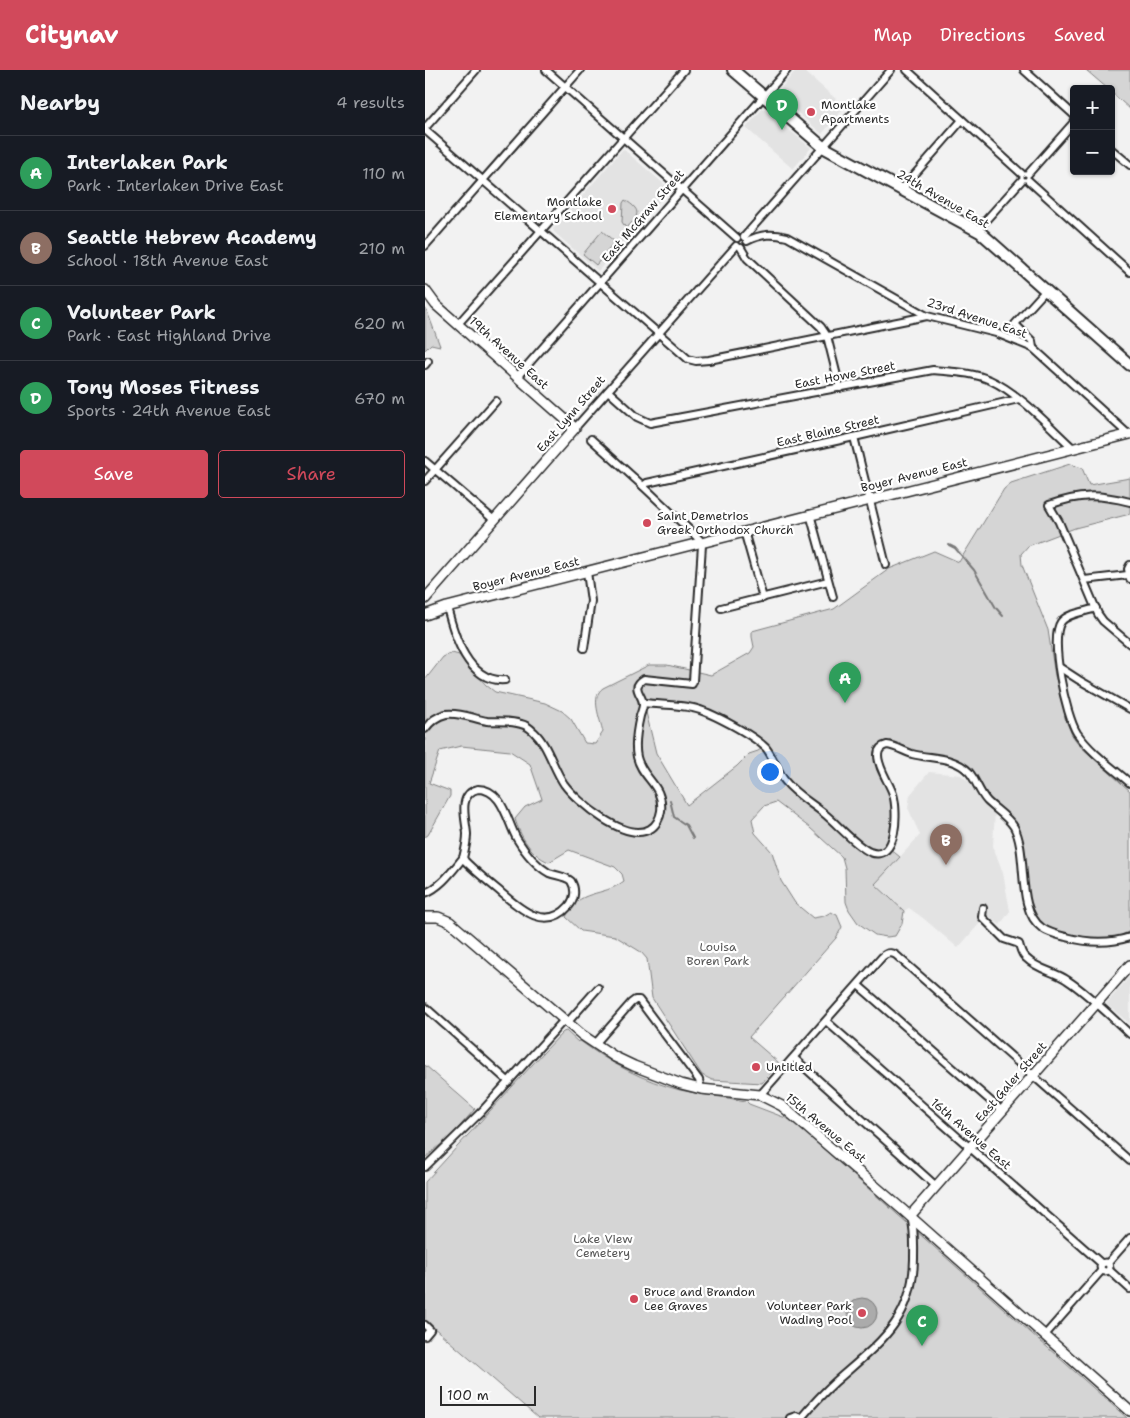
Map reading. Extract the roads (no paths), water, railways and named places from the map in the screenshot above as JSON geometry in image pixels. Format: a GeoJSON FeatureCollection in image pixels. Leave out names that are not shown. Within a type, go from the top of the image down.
{"type":"FeatureCollection","features":[{"type":"Feature","properties":{"kind":"main road","name":"24th Avenue East"},"geometry":{"type":"LineString","coordinates":[[733,70],[823,147],[977,230],[1130,365]]}},
{"type":"Feature","properties":{"kind":"street"},"geometry":{"type":"LineString","coordinates":[[476,70],[425,129],[688,359],[696,361],[709,360],[927,316]]}},
{"type":"Feature","properties":{"kind":"street"},"geometry":{"type":"LineString","coordinates":[[546,70],[737,238]]}},
{"type":"Feature","properties":{"kind":"street"},"geometry":{"type":"LineString","coordinates":[[425,246],[580,70]]}},
{"type":"Feature","properties":{"kind":"street"},"geometry":{"type":"LineString","coordinates":[[458,324],[684,70]]}},
{"type":"Feature","properties":{"kind":"street","name":"East McGraw Street"},"geometry":{"type":"LineString","coordinates":[[517,377],[787,70]]}},
{"type":"Feature","properties":{"kind":"street"},"geometry":{"type":"LineString","coordinates":[[739,247],[746,245],[746,239],[891,70]]}},
{"type":"Feature","properties":{"kind":"street"},"geometry":{"type":"LineString","coordinates":[[907,70],[1130,272]]}},
{"type":"Feature","properties":{"kind":"street"},"geometry":{"type":"LineString","coordinates":[[1024,70],[1070,111]]}},
{"type":"Feature","properties":{"kind":"street"},"geometry":{"type":"LineString","coordinates":[[902,189],[962,120]]}},
{"type":"Feature","properties":{"kind":"street"},"geometry":{"type":"LineString","coordinates":[[977,230],[1070,126]]}},
{"type":"Feature","properties":{"kind":"street"},"geometry":{"type":"LineString","coordinates":[[1115,153],[1130,166]]}},
{"type":"Feature","properties":{"kind":"street","name":"23rd Avenue East"},"geometry":{"type":"LineString","coordinates":[[746,239],[771,234],[787,237],[927,316],[996,333],[1033,348],[1129,434]]}},
{"type":"Feature","properties":{"kind":"street"},"geometry":{"type":"LineString","coordinates":[[737,238],[740,236],[746,239]]}},
{"type":"Feature","properties":{"kind":"street"},"geometry":{"type":"LineString","coordinates":[[737,238],[735,242],[747,258],[821,327],[827,336],[840,388]]}},
{"type":"Feature","properties":{"kind":"street","name":"East Lynn Street"},"geometry":{"type":"LineString","coordinates":[[425,599],[658,334],[739,247]]}},
{"type":"Feature","properties":{"kind":"street"},"geometry":{"type":"LineString","coordinates":[[1033,348],[1032,341],[1015,324],[1045,290]]}},
{"type":"Feature","properties":{"kind":"street","name":"19th Avenue East"},"geometry":{"type":"LineString","coordinates":[[426,292],[436,305],[575,428]]}},
{"type":"Feature","properties":{"kind":"street","name":"East Howe Street"},"geometry":{"type":"LineString","coordinates":[[608,391],[637,418],[650,422],[933,370],[961,372],[988,379],[1003,387],[1073,448]]}},
{"type":"Feature","properties":{"kind":"street","name":"East Blaine Street"},"geometry":{"type":"LineString","coordinates":[[643,486],[647,482],[1019,399]]}},
{"type":"Feature","properties":{"kind":"street"},"geometry":{"type":"LineString","coordinates":[[425,480],[496,401]]}},
{"type":"Feature","properties":{"kind":"street","name":"Boyer Avenue East"},"geometry":{"type":"LineString","coordinates":[[425,615],[447,607],[1129,434]]}},
{"type":"Feature","properties":{"kind":"street"},"geometry":{"type":"LineString","coordinates":[[854,437],[886,565]]}},
{"type":"Feature","properties":{"kind":"street"},"geometry":{"type":"LineString","coordinates":[[425,729],[434,719],[453,714],[490,721],[520,723],[529,727],[540,739],[555,770],[565,785],[577,798],[611,824],[627,831],[640,832],[654,826],[659,818],[661,798],[659,791],[639,765],[637,757],[637,734],[644,703],[638,687],[644,679],[692,684],[695,677],[701,543],[643,486],[591,439]]}},
{"type":"Feature","properties":{"kind":"street"},"geometry":{"type":"LineString","coordinates":[[425,461],[494,520]]}},
{"type":"Feature","properties":{"kind":"street"},"geometry":{"type":"LineString","coordinates":[[1130,502],[1083,496],[1049,505],[1059,522],[1103,621],[1130,644]]}},
{"type":"Feature","properties":{"kind":"street"},"geometry":{"type":"LineString","coordinates":[[809,514],[833,597]]}},
{"type":"Feature","properties":{"kind":"street"},"geometry":{"type":"LineString","coordinates":[[744,531],[763,598]]}},
{"type":"Feature","properties":{"kind":"street"},"geometry":{"type":"LineString","coordinates":[[1084,580],[1129,577],[1128,569],[1130,565]]}},
{"type":"Feature","properties":{"kind":"street"},"geometry":{"type":"LineString","coordinates":[[584,648],[591,601],[587,572]]}},
{"type":"Feature","properties":{"kind":"street"},"geometry":{"type":"LineString","coordinates":[[721,608],[828,582]]}},
{"type":"Feature","properties":{"kind":"street"},"geometry":{"type":"LineString","coordinates":[[425,605],[427,611],[425,615]]}},
{"type":"Feature","properties":{"kind":"street","name":"Boyer Avenue East"},"geometry":{"type":"LineString","coordinates":[[425,605],[447,607]]}},
{"type":"Feature","properties":{"kind":"street"},"geometry":{"type":"LineString","coordinates":[[447,607],[453,633],[471,663],[483,676],[497,681],[505,680]]}},
{"type":"Feature","properties":{"kind":"street"},"geometry":{"type":"LineString","coordinates":[[1096,608],[1072,614],[1064,619],[1056,633],[1059,667],[1068,714],[1078,734],[1089,747],[1130,783]]}},
{"type":"Feature","properties":{"kind":"street"},"geometry":{"type":"LineString","coordinates":[[1059,667],[1130,709]]}},
{"type":"Feature","properties":{"kind":"street"},"geometry":{"type":"LineString","coordinates":[[644,703],[694,708],[744,732],[765,747],[787,784],[870,852],[884,852],[889,848],[894,834],[894,796],[880,764],[878,753],[880,749],[887,744],[921,756],[954,762],[969,772],[982,794],[1014,828],[1021,855],[1027,903],[1037,924],[1051,933],[1079,940],[1107,942],[1130,937]]}},
{"type":"Feature","properties":{"kind":"street"},"geometry":{"type":"LineString","coordinates":[[425,893],[439,885],[463,858],[467,838],[464,813],[466,797],[474,790],[486,790],[499,800],[515,835],[528,855],[546,871],[571,881],[575,888],[573,900],[567,908],[554,916],[543,918],[530,915],[463,858]]}},
{"type":"Feature","properties":{"kind":"street"},"geometry":{"type":"LineString","coordinates":[[983,908],[982,917],[1004,939],[1019,944],[1026,958],[1041,969],[1066,979],[1130,1034]]}},
{"type":"Feature","properties":{"kind":"street","name":"15th Avenue East"},"geometry":{"type":"LineString","coordinates":[[425,917],[442,918],[453,925],[595,1044],[633,1066],[681,1084],[760,1096],[772,1100],[787,1110],[1045,1334],[1130,1411]]}},
{"type":"Feature","properties":{"kind":"street"},"geometry":{"type":"LineString","coordinates":[[760,1096],[887,953],[896,955],[1130,1161]]}},
{"type":"Feature","properties":{"kind":"street","name":"East Galer Street"},"geometry":{"type":"LineString","coordinates":[[910,1216],[1130,965]]}},
{"type":"Feature","properties":{"kind":"street"},"geometry":{"type":"LineString","coordinates":[[858,985],[1002,1111]]}},
{"type":"Feature","properties":{"kind":"street"},"geometry":{"type":"LineString","coordinates":[[425,1167],[482,1111],[598,988]]}},
{"type":"Feature","properties":{"kind":"street"},"geometry":{"type":"LineString","coordinates":[[595,1044],[631,1003],[639,1000],[699,1080],[701,1088]]}},
{"type":"Feature","properties":{"kind":"street"},"geometry":{"type":"LineString","coordinates":[[425,1007],[509,1082]]}},
{"type":"Feature","properties":{"kind":"street","name":"16th Avenue East"},"geometry":{"type":"LineString","coordinates":[[826,1021],[1130,1289]]}},
{"type":"Feature","properties":{"kind":"street"},"geometry":{"type":"LineString","coordinates":[[793,1058],[937,1186]]}},
{"type":"Feature","properties":{"kind":"street"},"geometry":{"type":"LineString","coordinates":[[790,1418],[796,1416],[801,1418],[829,1387],[877,1346],[904,1308],[911,1292],[914,1274],[915,1231],[910,1216]]}},
{"type":"Feature","properties":{"kind":"street"},"geometry":{"type":"LineString","coordinates":[[1045,1334],[1130,1238]]}},
{"type":"Feature","properties":{"kind":"street"},"geometry":{"type":"LineString","coordinates":[[425,1336],[428,1328]]}},
{"type":"Feature","properties":{"kind":"waterway"},"geometry":{"type":"LineString","coordinates":[[949,545],[955,548],[974,570],[996,608],[1003,616]]}},
{"type":"Feature","properties":{"kind":"waterway"},"geometry":{"type":"LineString","coordinates":[[670,800],[674,817],[686,825],[693,838]]}},
{"type":"Feature","properties":{"kind":"place","name":"Montlake Apartments"},"geometry":{"type":"Point","coordinates":[811,112]}},
{"type":"Feature","properties":{"kind":"place","name":"Tony Moses Fitness"},"geometry":{"type":"Point","coordinates":[782,130]}},
{"type":"Feature","properties":{"kind":"place","name":"Montlake Elementary School"},"geometry":{"type":"Point","coordinates":[612,209]}},
{"type":"Feature","properties":{"kind":"place","name":"Saint Demetrios Greek Orthodox Church"},"geometry":{"type":"Point","coordinates":[647,523]}},
{"type":"Feature","properties":{"kind":"place","name":"Interlaken Park"},"geometry":{"type":"Point","coordinates":[845,703]}},
{"type":"Feature","properties":{"kind":"place","name":"Seattle Hebrew Academy"},"geometry":{"type":"Point","coordinates":[946,865]}},
{"type":"Feature","properties":{"kind":"place","name":"Untitled"},"geometry":{"type":"Point","coordinates":[756,1067]}},
{"type":"Feature","properties":{"kind":"place","name":"Bruce and Brandon Lee Graves"},"geometry":{"type":"Point","coordinates":[634,1299]}},
{"type":"Feature","properties":{"kind":"place","name":"Volunteer Park Wading Pool"},"geometry":{"type":"Point","coordinates":[862,1313]}},
{"type":"Feature","properties":{"kind":"place","name":"Volunteer Park"},"geometry":{"type":"Point","coordinates":[922,1346]}},
{"type":"Feature","properties":{"kind":"park label","name":"Louisa Boren Park"},"geometry":{"type":"Point","coordinates":[718,954]}},
{"type":"Feature","properties":{"kind":"park label","name":"Lake View Cemetery"},"geometry":{"type":"Point","coordinates":[603,1246]}}]}
